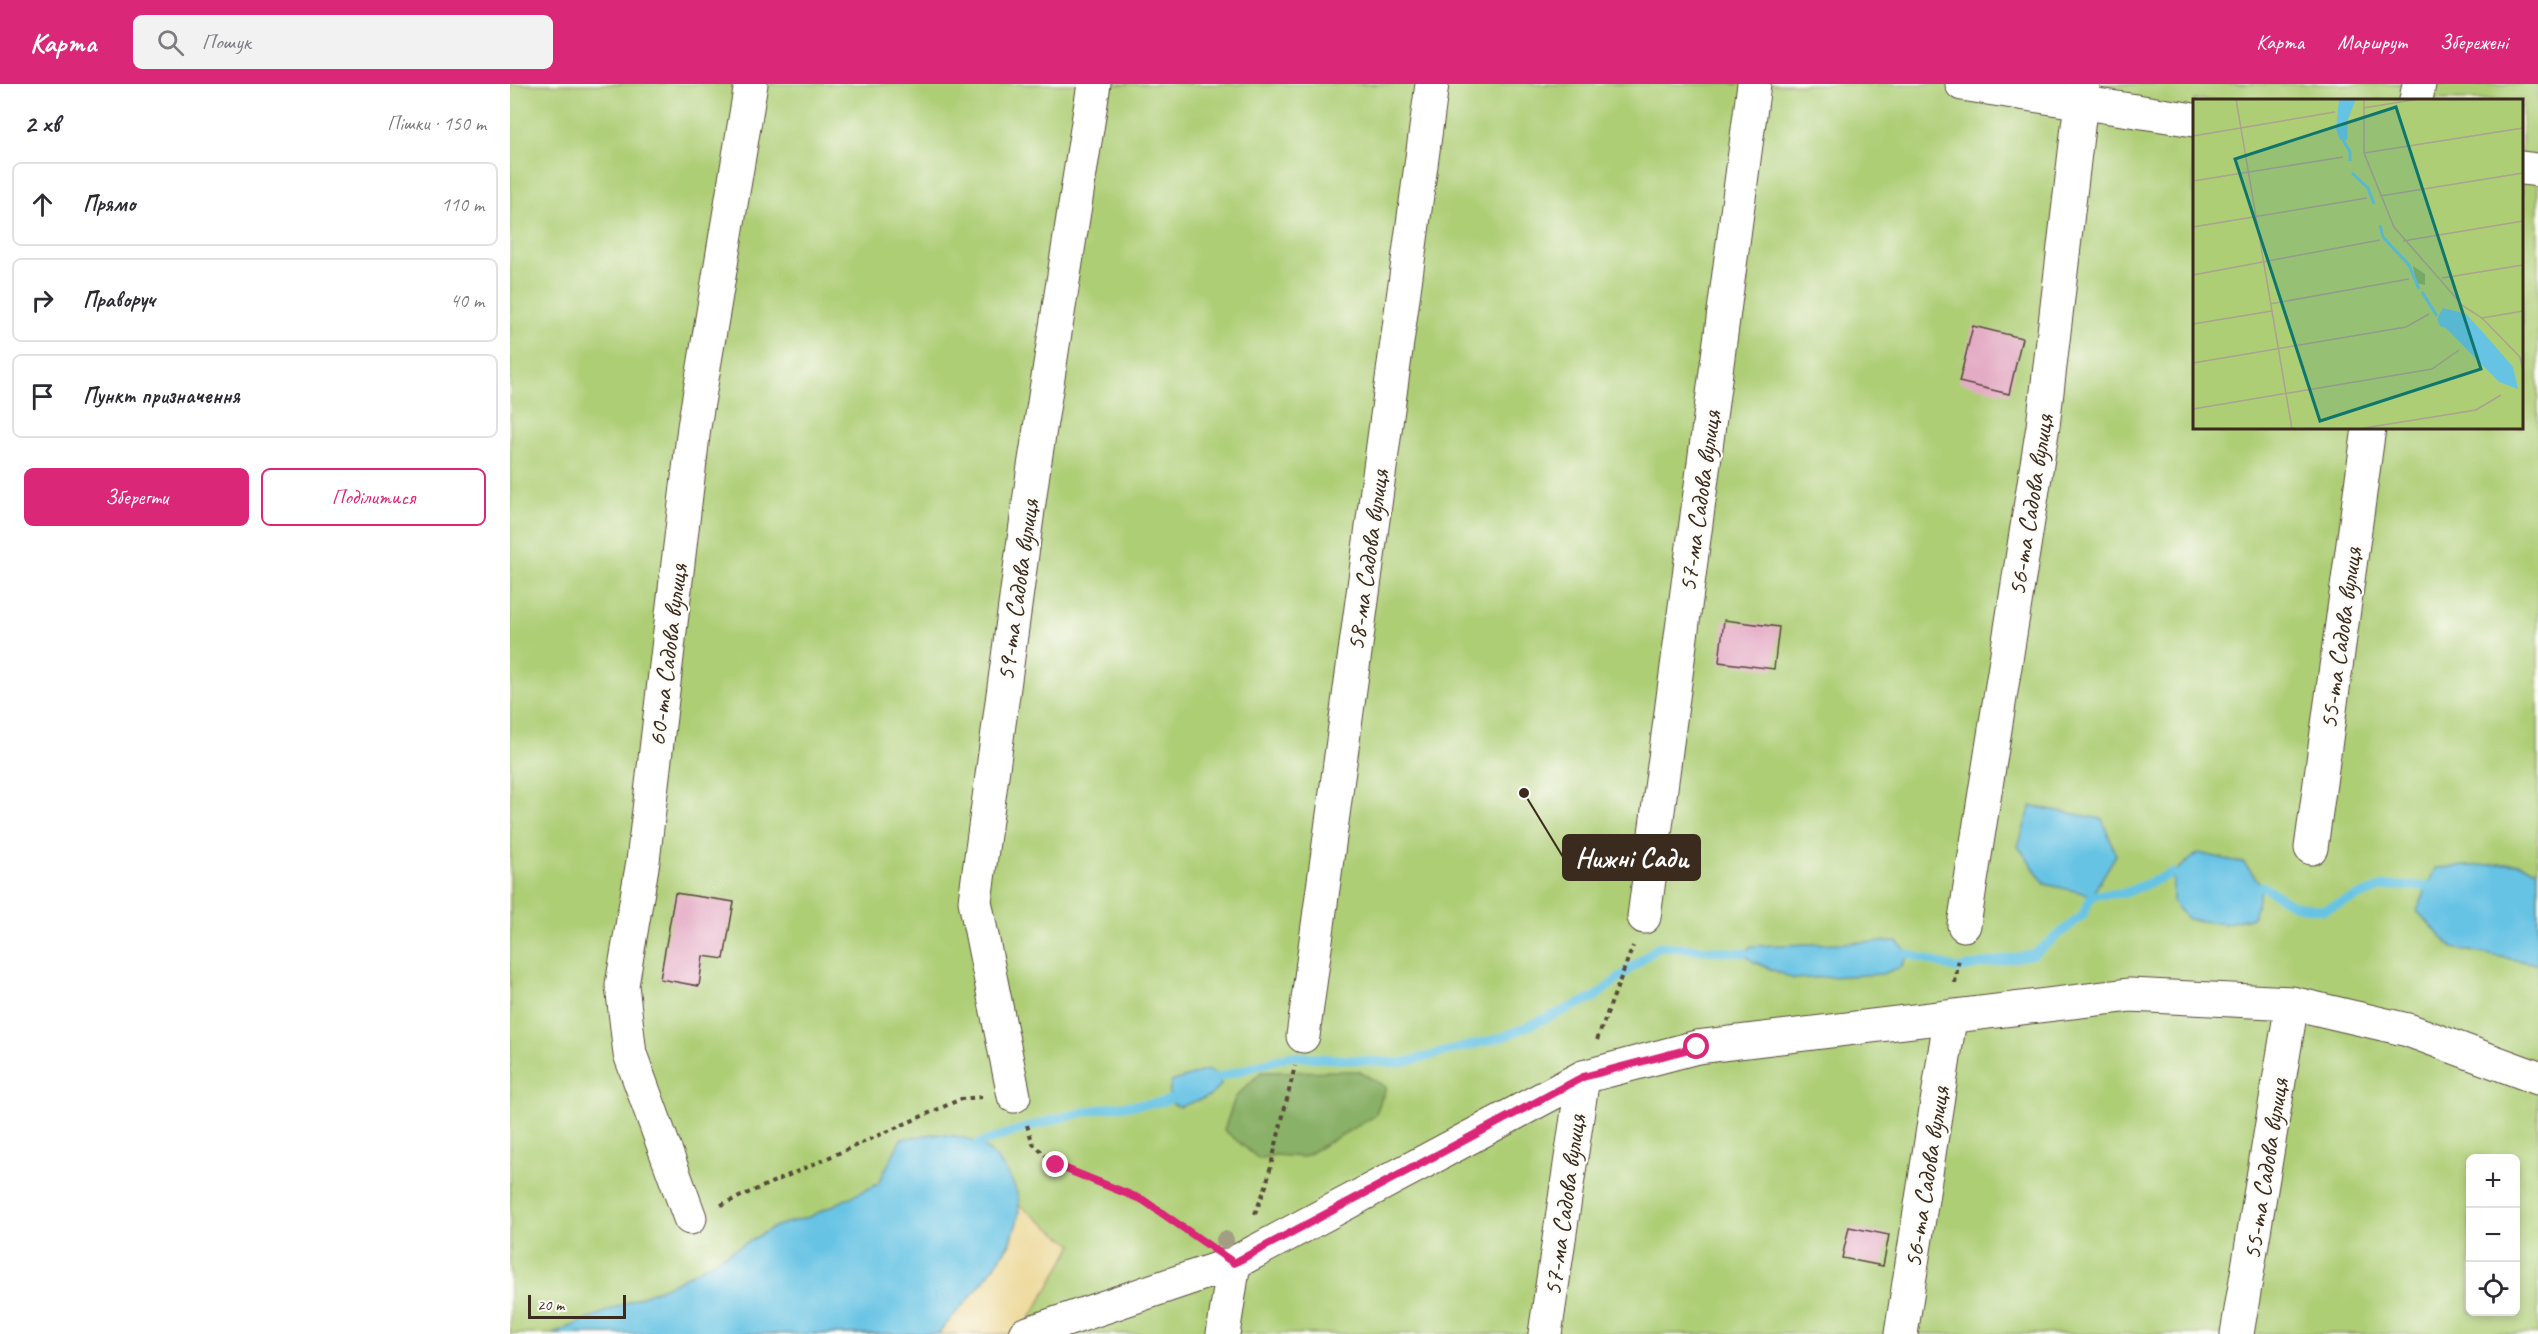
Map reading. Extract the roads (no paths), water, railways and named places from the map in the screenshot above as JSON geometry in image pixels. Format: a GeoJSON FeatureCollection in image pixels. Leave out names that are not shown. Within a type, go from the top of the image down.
{"type":"FeatureCollection","features":[{"type":"Feature","properties":{"kind":"street","name":"60-та Садова вулиця"},"geometry":{"type":"LineString","coordinates":[[690,1218],[630,1054],[622,985],[643,861],[694,428],[751,84]]}},
{"type":"Feature","properties":{"kind":"street","name":"59-та Садова вулиця"},"geometry":{"type":"LineString","coordinates":[[1019,1106],[975,901],[1033,473],[1094,84]]}},
{"type":"Feature","properties":{"kind":"street","name":"58-ма Садова вулиця"},"geometry":{"type":"LineString","coordinates":[[1303,1036],[1432,84]]}},
{"type":"Feature","properties":{"kind":"street","name":"57-ма Садова вулиця"},"geometry":{"type":"LineString","coordinates":[[1638,931],[1754,84]]}},
{"type":"Feature","properties":{"kind":"street"},"geometry":{"type":"LineString","coordinates":[[1962,84],[2081,93],[2193,120]]}},
{"type":"Feature","properties":{"kind":"street"},"geometry":{"type":"LineString","coordinates":[[2416,99],[2419,84]]}},
{"type":"Feature","properties":{"kind":"street","name":"56-та Садова вулиця"},"geometry":{"type":"LineString","coordinates":[[1963,935],[2043,426],[2079,129],[2081,93]]}},
{"type":"Feature","properties":{"kind":"street"},"geometry":{"type":"LineString","coordinates":[[2523,168],[2538,170]]}},
{"type":"Feature","properties":{"kind":"street","name":"55-та Садова вулиця"},"geometry":{"type":"LineString","coordinates":[[2311,848],[2369,429]]}},
{"type":"Feature","properties":{"kind":"street"},"geometry":{"type":"LineString","coordinates":[[1025,1334],[1234,1263],[1583,1077],[1697,1047],[1952,1005],[2130,996],[2292,1003],[2408,1030],[2538,1078]]}},
{"type":"Feature","properties":{"kind":"street","name":"55-та Садова вулиця"},"geometry":{"type":"LineString","coordinates":[[2237,1334],[2292,1003]]}},
{"type":"Feature","properties":{"kind":"street","name":"56-та Садова вулиця"},"geometry":{"type":"LineString","coordinates":[[1901,1334],[1952,1005]]}},
{"type":"Feature","properties":{"kind":"street","name":"57-ма Садова вулиця"},"geometry":{"type":"LineString","coordinates":[[1545,1334],[1583,1077]]}},
{"type":"Feature","properties":{"kind":"street"},"geometry":{"type":"LineString","coordinates":[[1223,1334],[1234,1263]]}},
{"type":"Feature","properties":{"kind":"water"},"geometry":{"type":"Polygon","coordinates":[[[2031,806],[2102,819],[2116,855],[2092,895],[2045,884],[2018,846],[2031,806]]]}},
{"type":"Feature","properties":{"kind":"water"},"geometry":{"type":"Polygon","coordinates":[[[2198,853],[2244,863],[2262,886],[2253,917],[2224,924],[2188,919],[2173,902],[2173,873],[2198,853]]]}},
{"type":"Feature","properties":{"kind":"water"},"geometry":{"type":"Polygon","coordinates":[[[2519,863],[2538,870],[2538,964],[2453,948],[2417,911],[2435,868],[2519,863]]]}},
{"type":"Feature","properties":{"kind":"water"},"geometry":{"type":"Polygon","coordinates":[[[1897,941],[1909,954],[1901,967],[1882,974],[1794,979],[1752,961],[1744,953],[1751,946],[1897,941]]]}},
{"type":"Feature","properties":{"kind":"water"},"geometry":{"type":"Polygon","coordinates":[[[1207,1070],[1219,1075],[1221,1085],[1210,1096],[1179,1107],[1168,1101],[1171,1082],[1207,1070]]]}},
{"type":"Feature","properties":{"kind":"water"},"geometry":{"type":"Polygon","coordinates":[[[933,1134],[964,1138],[989,1151],[1011,1180],[1019,1205],[1017,1222],[1001,1257],[976,1291],[938,1334],[553,1334],[678,1281],[776,1226],[809,1217],[878,1184],[901,1139],[933,1134]]]}},
{"type":"Feature","properties":{"kind":"waterway"},"geometry":{"type":"LineString","coordinates":[[1909,954],[1957,969],[2034,954],[2083,915],[2092,895],[2125,893],[2173,873]]}},
{"type":"Feature","properties":{"kind":"waterway"},"geometry":{"type":"LineString","coordinates":[[2262,886],[2293,905],[2323,910],[2385,886],[2427,886]]}},
{"type":"Feature","properties":{"kind":"waterway"},"geometry":{"type":"LineString","coordinates":[[1210,1080],[1289,1056],[1401,1063],[1503,1037],[1595,997],[1659,946],[1744,953]]}},
{"type":"Feature","properties":{"kind":"waterway"},"geometry":{"type":"LineString","coordinates":[[978,1144],[1027,1127],[1077,1114],[1111,1107],[1154,1103],[1179,1096]]}},
{"type":"Feature","properties":{"kind":"place","name":"Нижні Сади"},"geometry":{"type":"Point","coordinates":[1524,793]}}]}
